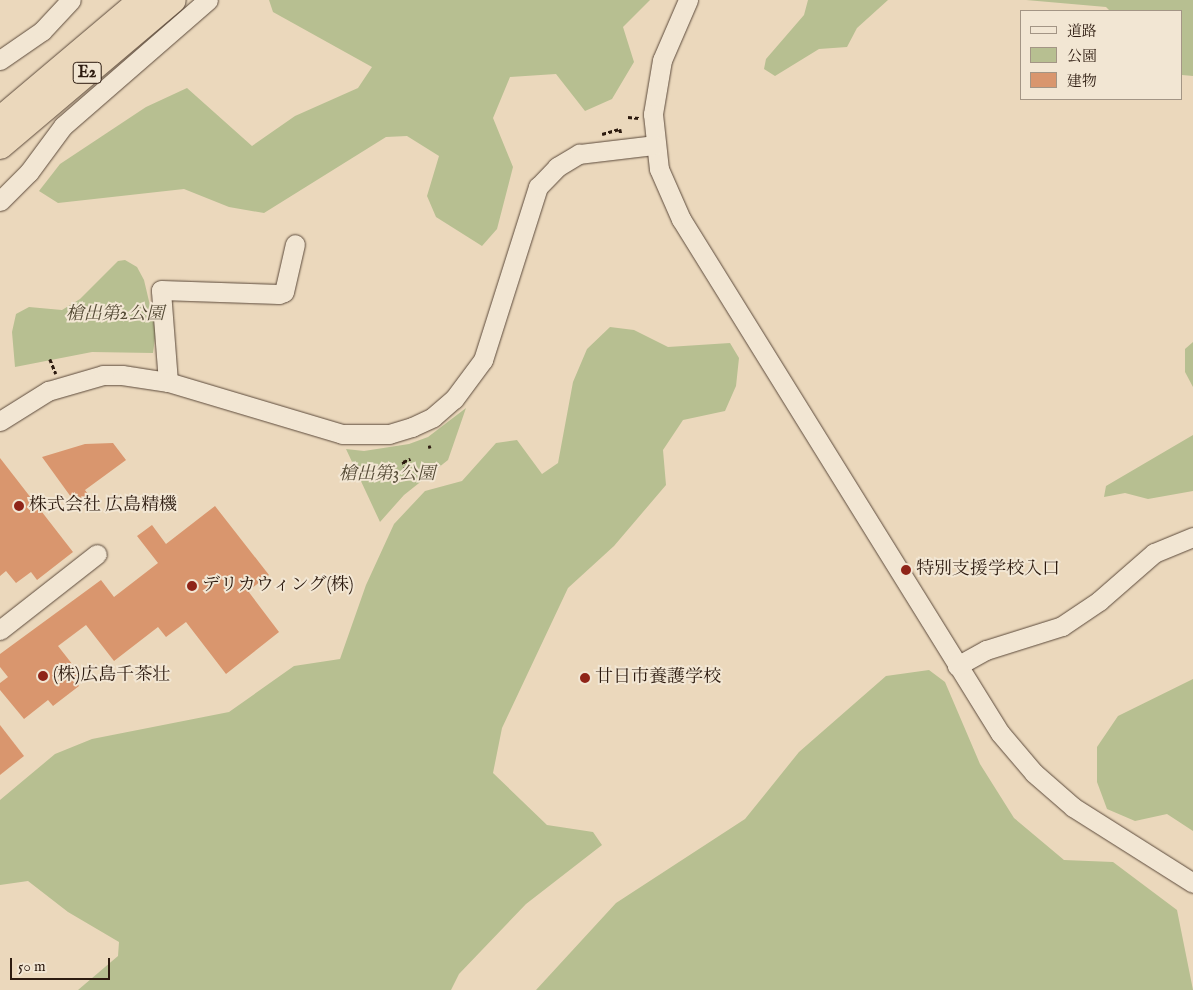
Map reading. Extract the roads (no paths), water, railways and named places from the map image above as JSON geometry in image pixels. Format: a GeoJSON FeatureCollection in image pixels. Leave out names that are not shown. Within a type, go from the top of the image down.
{"type":"FeatureCollection","features":[{"type":"Feature","properties":{"kind":"highway","name":"E2"},"geometry":{"type":"LineString","coordinates":[[0,120],[142,0]]}},
{"type":"Feature","properties":{"kind":"highway","name":"E2"},"geometry":{"type":"LineString","coordinates":[[0,146],[173,0]]}},
{"type":"Feature","properties":{"kind":"street"},"geometry":{"type":"LineString","coordinates":[[0,60],[42,31],[71,0]]}},
{"type":"Feature","properties":{"kind":"street"},"geometry":{"type":"LineString","coordinates":[[3,192],[63,126],[208,0]]}},
{"type":"Feature","properties":{"kind":"street"},"geometry":{"type":"LineString","coordinates":[[688,0],[658,77],[654,144],[665,186],[681,220],[1000,733],[1053,790],[1193,883]]}},
{"type":"Feature","properties":{"kind":"street"},"geometry":{"type":"LineString","coordinates":[[0,421],[48,391],[75,381],[122,375],[168,382],[342,434],[389,434],[433,417],[469,382],[483,360],[538,187],[557,167],[579,154],[654,144]]}},
{"type":"Feature","properties":{"kind":"street"},"geometry":{"type":"LineString","coordinates":[[168,382],[161,290],[280,294],[284,292],[295,244]]}},
{"type":"Feature","properties":{"kind":"street"},"geometry":{"type":"LineString","coordinates":[[957,666],[986,650],[1062,626],[1099,601],[1154,553],[1193,537]]}},
{"type":"Feature","properties":{"kind":"street"},"geometry":{"type":"LineString","coordinates":[[0,630],[97,554]]}},
{"type":"Feature","properties":{"kind":"place","name":"株式会社 広島精機"},"geometry":{"type":"Point","coordinates":[19,506]}},
{"type":"Feature","properties":{"kind":"place","name":"特別支援学校入口"},"geometry":{"type":"Point","coordinates":[906,570]}},
{"type":"Feature","properties":{"kind":"place","name":"デリカウィング(株)"},"geometry":{"type":"Point","coordinates":[192,586]}},
{"type":"Feature","properties":{"kind":"place","name":"(株)広島千茶壮"},"geometry":{"type":"Point","coordinates":[43,676]}},
{"type":"Feature","properties":{"kind":"place","name":"廿日市養護学校"},"geometry":{"type":"Point","coordinates":[585,678]}},
{"type":"Feature","properties":{"kind":"park label","name":"槍出第2公園"},"geometry":{"type":"Point","coordinates":[115,315]}},
{"type":"Feature","properties":{"kind":"park label","name":"槍出第3公園"},"geometry":{"type":"Point","coordinates":[387,475]}}]}
